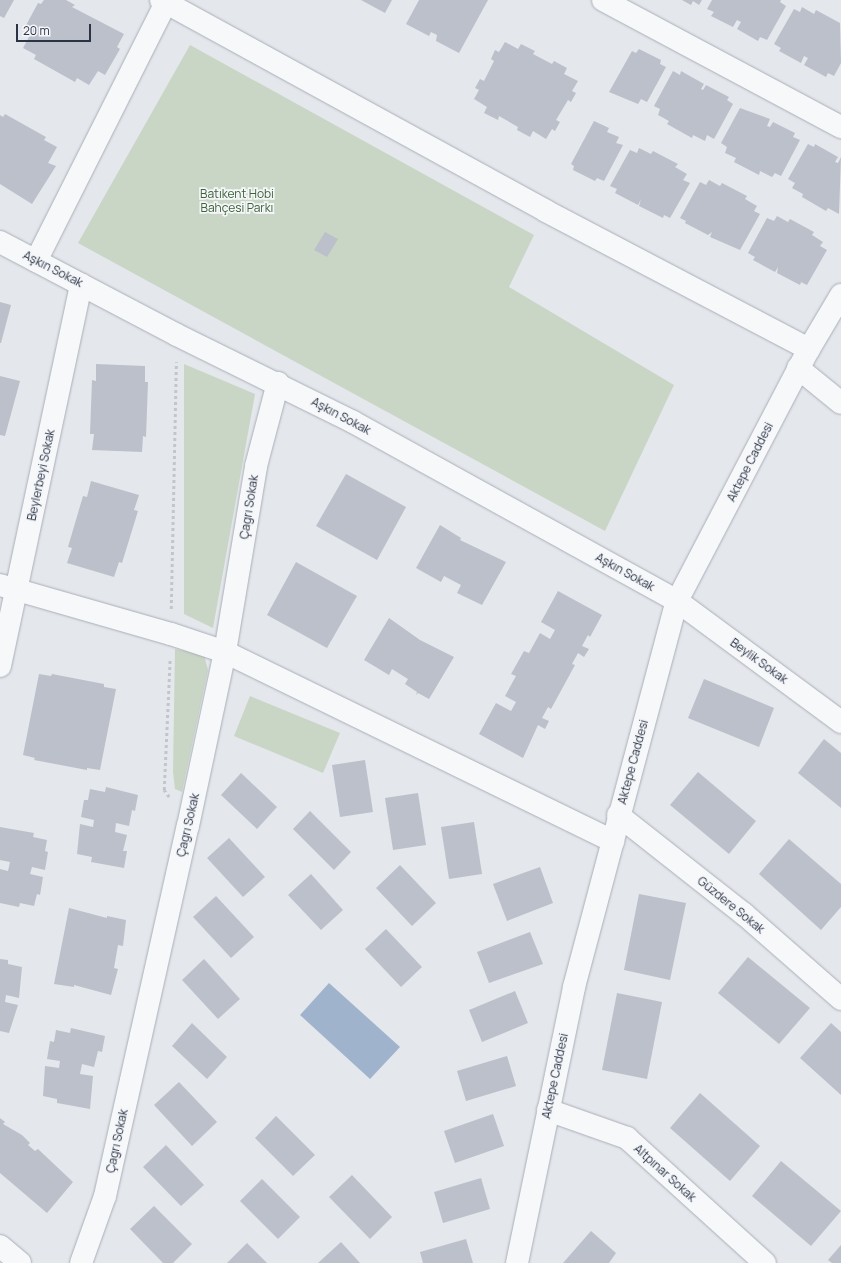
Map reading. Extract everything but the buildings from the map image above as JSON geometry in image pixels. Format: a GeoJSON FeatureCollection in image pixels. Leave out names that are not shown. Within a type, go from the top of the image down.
{"type":"FeatureCollection","features":[{"type":"Feature","properties":{"kind":"street"},"geometry":{"type":"LineString","coordinates":[[603,0],[841,127]]}},
{"type":"Feature","properties":{"kind":"street"},"geometry":{"type":"LineString","coordinates":[[36,261],[165,1],[546,211],[808,348]]}},
{"type":"Feature","properties":{"kind":"street","name":"Aşkın Sokak"},"geometry":{"type":"LineString","coordinates":[[0,242],[177,335],[353,422],[677,601]]}},
{"type":"Feature","properties":{"kind":"street","name":"Beylerbeyi Sokak"},"geometry":{"type":"LineString","coordinates":[[0,666],[8,588],[81,284]]}},
{"type":"Feature","properties":{"kind":"street","name":"Aktepe Caddesi"},"geometry":{"type":"LineString","coordinates":[[518,1263],[574,987],[618,815],[677,601],[808,348],[841,295]]}},
{"type":"Feature","properties":{"kind":"street"},"geometry":{"type":"LineString","coordinates":[[798,368],[841,403]]}},
{"type":"Feature","properties":{"kind":"street","name":"Çagrı Sokak"},"geometry":{"type":"LineString","coordinates":[[81,1263],[105,1196],[188,826],[225,652],[256,466],[278,384]]}},
{"type":"Feature","properties":{"kind":"street"},"geometry":{"type":"LineString","coordinates":[[8,588],[171,634],[225,652],[612,842]]}},
{"type":"Feature","properties":{"kind":"street","name":"Beylik Sokak"},"geometry":{"type":"LineString","coordinates":[[677,601],[841,722]]}},
{"type":"Feature","properties":{"kind":"street","name":"Güzdere Sokak"},"geometry":{"type":"LineString","coordinates":[[618,815],[744,914],[841,999]]}},
{"type":"Feature","properties":{"kind":"street","name":"Altpınar Sokak"},"geometry":{"type":"LineString","coordinates":[[548,1110],[627,1138],[765,1263]]}},
{"type":"Feature","properties":{"kind":"path"},"geometry":{"type":"LineString","coordinates":[[177,335],[171,634],[164,790],[188,826]]}},
{"type":"Feature","properties":{"kind":"green space","name":"Batıkent Hobi Bahçesi Parkı"},"geometry":{"type":"Polygon","coordinates":[[[190,45],[534,235],[509,287],[674,385],[605,531],[78,243],[190,45]]]}},
{"type":"Feature","properties":{"kind":"green space"},"geometry":{"type":"Polygon","coordinates":[[[184,364],[255,394],[213,628],[184,614],[184,364]]]}},
{"type":"Feature","properties":{"kind":"green space"},"geometry":{"type":"Polygon","coordinates":[[[175,649],[204,655],[208,670],[182,792],[175,789],[173,772],[175,649]]]}},
{"type":"Feature","properties":{"kind":"green space"},"geometry":{"type":"Polygon","coordinates":[[[250,696],[340,733],[323,773],[234,736],[250,696]]]}},
{"type":"Feature","properties":{"kind":"water"},"geometry":{"type":"Polygon","coordinates":[[[329,983],[400,1047],[370,1079],[300,1015],[329,983]]]}}]}
